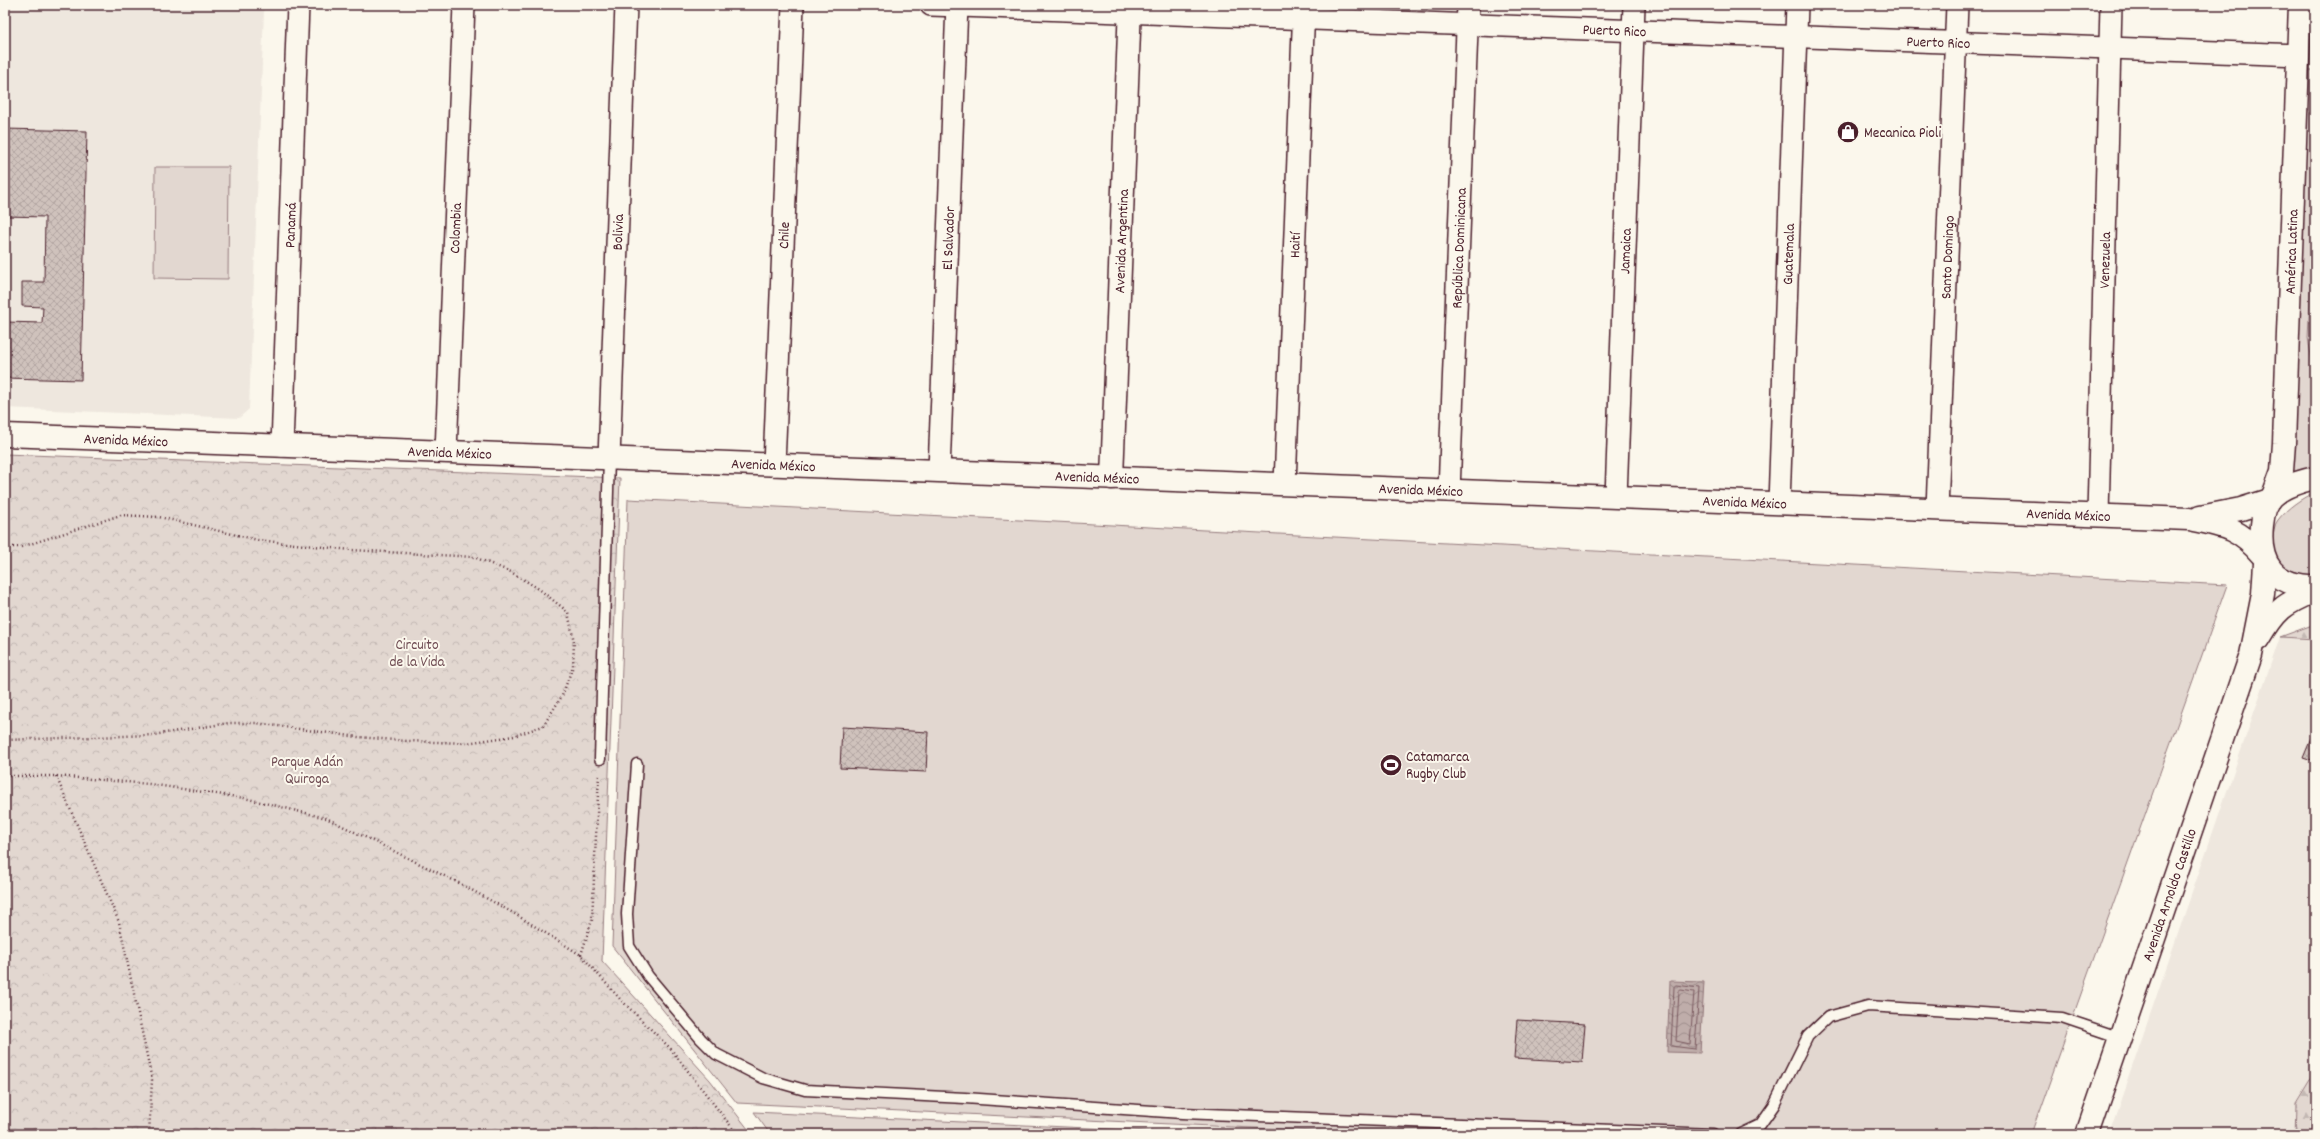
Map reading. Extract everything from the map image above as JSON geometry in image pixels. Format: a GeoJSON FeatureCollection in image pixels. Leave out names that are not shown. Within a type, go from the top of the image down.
{"type":"FeatureCollection","features":[{"type":"Feature","properties":{"kind":"main road","name":"América Latina"},"geometry":{"type":"LineString","coordinates":[[2264,560],[2263,517],[2282,471],[2284,443],[2300,5]]}},
{"type":"Feature","properties":{"kind":"main road","name":"Avenida Argentina"},"geometry":{"type":"LineString","coordinates":[[1112,478],[1130,9]]}},
{"type":"Feature","properties":{"kind":"main road","name":"Avenida México"},"geometry":{"type":"LineString","coordinates":[[5,435],[2189,519],[2236,532],[2245,537],[2270,569],[2287,582],[2315,586]]}},
{"type":"Feature","properties":{"kind":"main road","name":"Avenida México"},"geometry":{"type":"LineString","coordinates":[[2189,519],[2241,509],[2271,498],[2296,484],[2315,478]]}},
{"type":"Feature","properties":{"kind":"main road","name":"Avenida Arnoldo Castillo"},"geometry":{"type":"LineString","coordinates":[[2087,1134],[2251,655],[2263,594],[2264,560]]}},
{"type":"Feature","properties":{"kind":"main road","name":"Avenida Arnoldo Castillo"},"geometry":{"type":"LineString","coordinates":[[2251,655],[2272,616],[2283,606],[2315,591]]}},
{"type":"Feature","properties":{"kind":"street","name":"Panamá"},"geometry":{"type":"LineString","coordinates":[[282,446],[298,5]]}},
{"type":"Feature","properties":{"kind":"street","name":"Colombia"},"geometry":{"type":"LineString","coordinates":[[446,452],[464,5]]}},
{"type":"Feature","properties":{"kind":"street","name":"Bolivia"},"geometry":{"type":"LineString","coordinates":[[609,458],[626,5]]}},
{"type":"Feature","properties":{"kind":"street","name":"Chile"},"geometry":{"type":"LineString","coordinates":[[774,465],[793,5]]}},
{"type":"Feature","properties":{"kind":"street","name":"Puerto Rico"},"geometry":{"type":"LineString","coordinates":[[931,5],[1467,15],[1633,31],[2298,55]]}},
{"type":"Feature","properties":{"kind":"street","name":"Jamaica"},"geometry":{"type":"LineString","coordinates":[[1616,497],[1634,5]]}},
{"type":"Feature","properties":{"kind":"street","name":"Guatemala"},"geometry":{"type":"LineString","coordinates":[[1779,503],[1797,5]]}},
{"type":"Feature","properties":{"kind":"street","name":"Santo Domingo"},"geometry":{"type":"LineString","coordinates":[[1937,509],[1957,5]]}},
{"type":"Feature","properties":{"kind":"street","name":"Venezuela"},"geometry":{"type":"LineString","coordinates":[[2098,515],[2111,5]]}},
{"type":"Feature","properties":{"kind":"street","name":"El Salvador"},"geometry":{"type":"LineString","coordinates":[[939,471],[957,6]]}},
{"type":"Feature","properties":{"kind":"street","name":"Haití"},"geometry":{"type":"LineString","coordinates":[[1285,484],[1304,12]]}},
{"type":"Feature","properties":{"kind":"street","name":"República Dominicana"},"geometry":{"type":"LineString","coordinates":[[1449,491],[1467,15]]}},
{"type":"Feature","properties":{"kind":"lane"},"geometry":{"type":"LineString","coordinates":[[600,759],[609,458]]}},
{"type":"Feature","properties":{"kind":"lane"},"geometry":{"type":"LineString","coordinates":[[637,764],[627,914],[629,946],[648,976],[701,1039],[716,1054],[763,1078],[805,1090],[965,1098],[1182,1113],[1713,1134]]}},
{"type":"Feature","properties":{"kind":"lane"},"geometry":{"type":"LineString","coordinates":[[1741,1134],[1760,1125],[1774,1105],[1808,1036],[1828,1018],[1868,1006],[2062,1018],[2121,1038]]}},
{"type":"Feature","properties":{"kind":"path"},"geometry":{"type":"LineString","coordinates":[[5,547],[21,547],[122,515],[159,517],[258,540],[351,550],[474,557],[511,572],[539,588],[568,612],[574,642],[572,666],[562,696],[543,726],[514,736],[466,743],[407,741],[358,737],[256,723],[229,723],[153,735],[5,740]]}},
{"type":"Feature","properties":{"kind":"path"},"geometry":{"type":"LineString","coordinates":[[581,955],[592,920],[600,759]]}},
{"type":"Feature","properties":{"kind":"path"},"geometry":{"type":"LineString","coordinates":[[5,776],[56,776],[149,784],[244,798],[326,818],[459,883],[515,914],[581,955],[620,999],[670,1048],[737,1134]]}},
{"type":"Feature","properties":{"kind":"path"},"geometry":{"type":"LineString","coordinates":[[56,776],[120,922],[152,1080],[149,1134]]}},
{"type":"Feature","properties":{"kind":"shaded area"},"geometry":{"type":"Polygon","coordinates":[[[5,5],[259,5],[264,10],[249,409],[239,418],[5,408],[5,5]]]}},
{"type":"Feature","properties":{"kind":"shaded area"},"geometry":{"type":"Polygon","coordinates":[[[2280,637],[2315,639],[2315,1071],[2295,1104],[2294,1134],[2109,1134],[2280,637]]]}},
{"type":"Feature","properties":{"kind":"green space"},"geometry":{"type":"Polygon","coordinates":[[[2307,70],[2315,70],[2315,196],[2308,338],[2315,378],[2315,465],[2294,475],[2291,472],[2307,70]]]}},
{"type":"Feature","properties":{"kind":"green space"},"geometry":{"type":"Polygon","coordinates":[[[155,167],[229,167],[228,279],[154,278],[155,167]]]}},
{"type":"Feature","properties":{"kind":"green space","name":"Parque Adán Quiroga"},"geometry":{"type":"Polygon","coordinates":[[[5,454],[620,478],[602,961],[710,1080],[752,1134],[5,1134],[5,454]]]}},
{"type":"Feature","properties":{"kind":"green space"},"geometry":{"type":"Polygon","coordinates":[[[2315,492],[2315,576],[2299,573],[2281,563],[2274,550],[2273,541],[2278,520],[2295,504],[2315,492]]]}},
{"type":"Feature","properties":{"kind":"green space","name":"Catamarca Rugby Club"},"geometry":{"type":"Polygon","coordinates":[[[628,499],[2227,585],[2031,1134],[1376,1134],[737,1103],[612,946],[628,499]]]}},
{"type":"Feature","properties":{"kind":"green space"},"geometry":{"type":"Polygon","coordinates":[[[2315,624],[2315,639],[2280,637],[2315,624]]]}},
{"type":"Feature","properties":{"kind":"green space"},"geometry":{"type":"Polygon","coordinates":[[[2315,1071],[2315,1134],[2294,1134],[2295,1104],[2315,1071]]]}},
{"type":"Feature","properties":{"kind":"green space"},"geometry":{"type":"Polygon","coordinates":[[[754,1112],[1212,1134],[770,1134],[754,1112]]]}},
{"type":"Feature","properties":{"kind":"water"},"geometry":{"type":"Polygon","coordinates":[[[1670,981],[1704,982],[1700,1053],[1667,1052],[1670,981]]]}},
{"type":"Feature","properties":{"kind":"building"},"geometry":{"type":"Polygon","coordinates":[[[5,129],[87,131],[81,380],[5,378],[5,322],[42,323],[43,307],[22,306],[22,282],[44,282],[45,217],[5,216],[5,129]]]}},
{"type":"Feature","properties":{"kind":"building"},"geometry":{"type":"Polygon","coordinates":[[[842,727],[928,732],[926,772],[840,768],[842,727]]]}},
{"type":"Feature","properties":{"kind":"building"},"geometry":{"type":"Polygon","coordinates":[[[2315,729],[2315,762],[2303,758],[2315,729]]]}},
{"type":"Feature","properties":{"kind":"building"},"geometry":{"type":"Polygon","coordinates":[[[1517,1020],[1585,1024],[1582,1062],[1514,1058],[1517,1020]]]}},
{"type":"Feature","properties":{"kind":"building"},"geometry":{"type":"Polygon","coordinates":[[[916,1132],[916,1134],[854,1134],[854,1133],[916,1132]]]}},
{"type":"Feature","properties":{"kind":"place","name":"Mecanica Pioli"},"geometry":{"type":"Point","coordinates":[1848,132]}},
{"type":"Feature","properties":{"kind":"place","name":"Catamarca Rugby Club"},"geometry":{"type":"Point","coordinates":[1391,765]}},
{"type":"Feature","properties":{"kind":"park label","name":"Circuito de la Vida"},"geometry":{"type":"Point","coordinates":[417,652]}}]}
